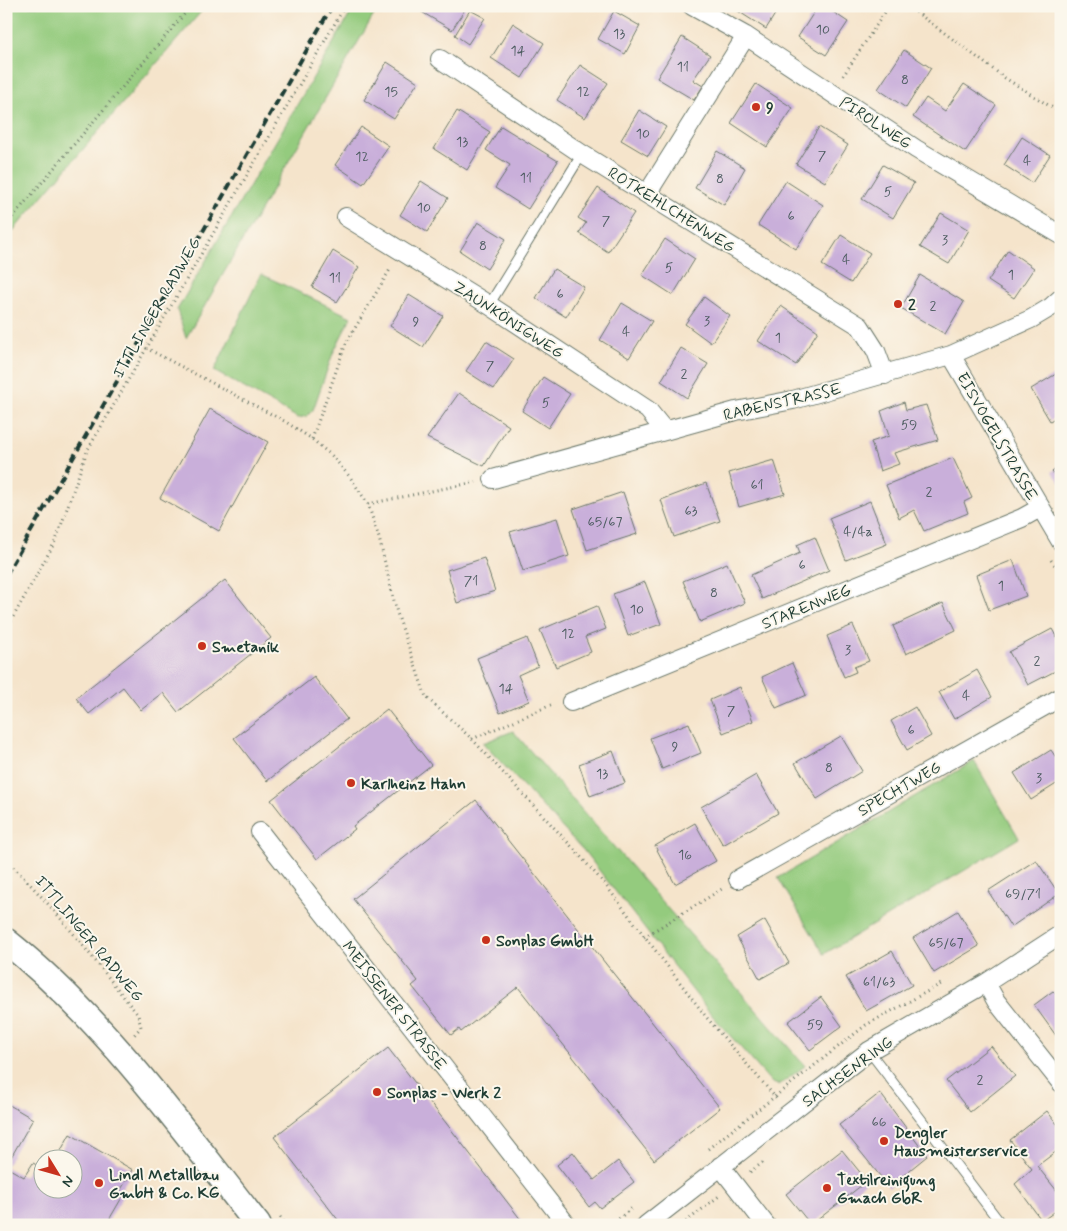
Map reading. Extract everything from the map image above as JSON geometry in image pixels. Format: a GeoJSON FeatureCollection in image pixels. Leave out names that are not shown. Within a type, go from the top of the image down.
{"type":"FeatureCollection","features":[{"type":"Feature","properties":{"kind":"street","name":"PIROLWEG"},"geometry":{"type":"LineString","coordinates":[[692,6],[746,36],[916,148],[1061,235]]}},
{"type":"Feature","properties":{"kind":"street"},"geometry":{"type":"LineString","coordinates":[[647,194],[746,36]]}},
{"type":"Feature","properties":{"kind":"street","name":"ROTKEHLCHENWEG"},"geometry":{"type":"LineString","coordinates":[[440,59],[582,154],[860,326],[876,352],[884,375]]}},
{"type":"Feature","properties":{"kind":"street","name":"ZAUNKÖNIGWEG"},"geometry":{"type":"LineString","coordinates":[[346,217],[490,305],[648,410],[665,432]]}},
{"type":"Feature","properties":{"kind":"street","name":"RABENSTRASSE"},"geometry":{"type":"LineString","coordinates":[[493,479],[736,411],[793,400],[951,355],[1031,319],[1051,307],[1061,298]]}},
{"type":"Feature","properties":{"kind":"street","name":"EISVOGELSTRASSE"},"geometry":{"type":"LineString","coordinates":[[951,355],[1061,542]]}},
{"type":"Feature","properties":{"kind":"street","name":"STARENWEG"},"geometry":{"type":"LineString","coordinates":[[571,702],[1022,518],[1040,508]]}},
{"type":"Feature","properties":{"kind":"street","name":"SPECHTWEG"},"geometry":{"type":"LineString","coordinates":[[738,880],[1061,697]]}},
{"type":"Feature","properties":{"kind":"street","name":"MEISSENER STRASSE"},"geometry":{"type":"LineString","coordinates":[[260,832],[567,1225]]}},
{"type":"Feature","properties":{"kind":"street","name":"SACHSENRING"},"geometry":{"type":"LineString","coordinates":[[646,1225],[869,1051],[986,983],[1061,934]]}},
{"type":"Feature","properties":{"kind":"street"},"geometry":{"type":"LineString","coordinates":[[6,941],[72,1000],[127,1061],[258,1225]]}},
{"type":"Feature","properties":{"kind":"street"},"geometry":{"type":"LineString","coordinates":[[986,983],[996,1001],[1061,1083]]}},
{"type":"Feature","properties":{"kind":"street"},"geometry":{"type":"LineString","coordinates":[[720,1166],[766,1225]]}},
{"type":"Feature","properties":{"kind":"lane"},"geometry":{"type":"LineString","coordinates":[[490,305],[582,154]]}},
{"type":"Feature","properties":{"kind":"lane"},"geometry":{"type":"LineString","coordinates":[[869,1051],[1002,1225]]}},
{"type":"Feature","properties":{"kind":"path"},"geometry":{"type":"LineString","coordinates":[[6,225],[191,6]]}},
{"type":"Feature","properties":{"kind":"path","name":"ITTLINGER RADWEG"},"geometry":{"type":"LineString","coordinates":[[6,630],[56,540],[87,452],[345,6]]}},
{"type":"Feature","properties":{"kind":"path"},"geometry":{"type":"LineString","coordinates":[[832,93],[889,6]]}},
{"type":"Feature","properties":{"kind":"path"},"geometry":{"type":"LineString","coordinates":[[908,6],[1005,78],[1061,113]]}},
{"type":"Feature","properties":{"kind":"path"},"geometry":{"type":"LineString","coordinates":[[312,439],[346,343],[401,251]]}},
{"type":"Feature","properties":{"kind":"path"},"geometry":{"type":"LineString","coordinates":[[146,348],[286,422],[312,439],[332,456],[350,477],[368,504],[379,538],[397,613],[426,697],[472,739],[579,854],[604,883],[707,1018],[789,1114]]}},
{"type":"Feature","properties":{"kind":"path"},"geometry":{"type":"LineString","coordinates":[[368,504],[493,479]]}},
{"type":"Feature","properties":{"kind":"path"},"geometry":{"type":"LineString","coordinates":[[472,739],[548,705],[571,702]]}},
{"type":"Feature","properties":{"kind":"path","name":"ITTLINGER RADWEG"},"geometry":{"type":"LineString","coordinates":[[6,860],[78,938],[138,1015],[141,1027],[134,1036]]}},
{"type":"Feature","properties":{"kind":"path"},"geometry":{"type":"LineString","coordinates":[[644,937],[738,880]]}},
{"type":"Feature","properties":{"kind":"path"},"geometry":{"type":"LineString","coordinates":[[682,1225],[766,1160]]}},
{"type":"Feature","properties":{"kind":"green space"},"geometry":{"type":"Polygon","coordinates":[[[6,6],[206,6],[6,239],[6,6]]]}},
{"type":"Feature","properties":{"kind":"green space"},"geometry":{"type":"Polygon","coordinates":[[[355,6],[379,6],[186,338],[177,310],[355,6]]]}},
{"type":"Feature","properties":{"kind":"green space"},"geometry":{"type":"Polygon","coordinates":[[[261,274],[351,317],[333,353],[313,410],[307,416],[298,418],[214,371],[261,274]]]}},
{"type":"Feature","properties":{"kind":"green space"},"geometry":{"type":"Polygon","coordinates":[[[513,731],[805,1066],[779,1085],[772,1083],[711,1014],[584,851],[483,743],[513,731]]]}},
{"type":"Feature","properties":{"kind":"green space"},"geometry":{"type":"Polygon","coordinates":[[[974,761],[1019,838],[824,954],[778,878],[974,761]]]}},
{"type":"Feature","properties":{"kind":"building"},"geometry":{"type":"Polygon","coordinates":[[[423,6],[467,6],[452,30],[420,11],[423,6]]]}},
{"type":"Feature","properties":{"kind":"building"},"geometry":{"type":"Polygon","coordinates":[[[730,6],[780,6],[766,29],[730,6]]]}},
{"type":"Feature","properties":{"kind":"building"},"geometry":{"type":"Polygon","coordinates":[[[818,6],[824,6],[848,22],[826,55],[798,37],[818,6]]]}},
{"type":"Feature","properties":{"kind":"building"},"geometry":{"type":"Polygon","coordinates":[[[470,10],[485,18],[468,44],[455,35],[470,10]]]}},
{"type":"Feature","properties":{"kind":"building"},"geometry":{"type":"Polygon","coordinates":[[[614,11],[640,26],[625,54],[598,39],[614,11]]]}},
{"type":"Feature","properties":{"kind":"building"},"geometry":{"type":"Polygon","coordinates":[[[513,23],[544,43],[522,78],[491,58],[513,23]]]}},
{"type":"Feature","properties":{"kind":"building"},"geometry":{"type":"Polygon","coordinates":[[[682,37],[710,55],[693,80],[703,86],[694,100],[657,78],[682,37]]]}},
{"type":"Feature","properties":{"kind":"building"},"geometry":{"type":"Polygon","coordinates":[[[904,50],[931,68],[906,108],[878,89],[904,50]]]}},
{"type":"Feature","properties":{"kind":"building"},"geometry":{"type":"Polygon","coordinates":[[[387,62],[418,82],[394,119],[364,100],[387,62]]]}},
{"type":"Feature","properties":{"kind":"building"},"geometry":{"type":"Polygon","coordinates":[[[580,65],[608,83],[585,118],[557,100],[580,65]]]}},
{"type":"Feature","properties":{"kind":"building"},"geometry":{"type":"Polygon","coordinates":[[[756,84],[793,108],[767,147],[731,123],[756,84]]]}},
{"type":"Feature","properties":{"kind":"building"},"geometry":{"type":"Polygon","coordinates":[[[964,84],[996,105],[965,152],[913,117],[926,98],[945,111],[964,84]]]}},
{"type":"Feature","properties":{"kind":"building"},"geometry":{"type":"Polygon","coordinates":[[[639,110],[666,127],[648,156],[621,140],[639,110]]]}},
{"type":"Feature","properties":{"kind":"building"},"geometry":{"type":"Polygon","coordinates":[[[457,111],[490,132],[467,170],[434,149],[457,111]]]}},
{"type":"Feature","properties":{"kind":"building"},"geometry":{"type":"Polygon","coordinates":[[[501,126],[558,161],[528,209],[495,188],[510,165],[486,150],[501,126]]]}},
{"type":"Feature","properties":{"kind":"building"},"geometry":{"type":"Polygon","coordinates":[[[361,127],[389,146],[363,184],[335,165],[361,127]]]}},
{"type":"Feature","properties":{"kind":"building"},"geometry":{"type":"Polygon","coordinates":[[[819,127],[848,145],[825,182],[796,164],[819,127]]]}},
{"type":"Feature","properties":{"kind":"building"},"geometry":{"type":"Polygon","coordinates":[[[1022,137],[1050,155],[1032,183],[1004,165],[1022,137]]]}},
{"type":"Feature","properties":{"kind":"building"},"geometry":{"type":"Polygon","coordinates":[[[717,151],[745,168],[724,205],[695,188],[717,151]]]}},
{"type":"Feature","properties":{"kind":"building"},"geometry":{"type":"Polygon","coordinates":[[[883,165],[914,183],[893,218],[862,199],[883,165]]]}},
{"type":"Feature","properties":{"kind":"building"},"geometry":{"type":"Polygon","coordinates":[[[421,181],[448,198],[427,232],[400,215],[421,181]]]}},
{"type":"Feature","properties":{"kind":"building"},"geometry":{"type":"Polygon","coordinates":[[[786,181],[823,205],[796,249],[758,225],[786,181]]]}},
{"type":"Feature","properties":{"kind":"building"},"geometry":{"type":"Polygon","coordinates":[[[598,188],[634,213],[608,252],[579,233],[586,223],[578,218],[598,188]]]}},
{"type":"Feature","properties":{"kind":"building"},"geometry":{"type":"Polygon","coordinates":[[[941,213],[969,230],[949,264],[920,247],[941,213]]]}},
{"type":"Feature","properties":{"kind":"building"},"geometry":{"type":"Polygon","coordinates":[[[478,222],[506,239],[487,269],[460,251],[478,222]]]}},
{"type":"Feature","properties":{"kind":"building"},"geometry":{"type":"Polygon","coordinates":[[[841,235],[870,253],[851,283],[822,265],[841,235]]]}},
{"type":"Feature","properties":{"kind":"building"},"geometry":{"type":"Polygon","coordinates":[[[665,239],[695,259],[673,295],[642,275],[665,239]]]}},
{"type":"Feature","properties":{"kind":"building"},"geometry":{"type":"Polygon","coordinates":[[[1008,250],[1034,268],[1014,298],[988,281],[1008,250]]]}},
{"type":"Feature","properties":{"kind":"building"},"geometry":{"type":"Polygon","coordinates":[[[333,251],[359,267],[337,302],[312,287],[333,251]]]}},
{"type":"Feature","properties":{"kind":"building"},"geometry":{"type":"Polygon","coordinates":[[[554,269],[584,287],[566,317],[536,298],[554,269]]]}},
{"type":"Feature","properties":{"kind":"building"},"geometry":{"type":"Polygon","coordinates":[[[920,275],[964,302],[945,334],[901,308],[920,275]]]}},
{"type":"Feature","properties":{"kind":"building"},"geometry":{"type":"Polygon","coordinates":[[[409,295],[443,316],[423,347],[390,326],[409,295]]]}},
{"type":"Feature","properties":{"kind":"building"},"geometry":{"type":"Polygon","coordinates":[[[704,297],[730,316],[711,343],[685,324],[704,297]]]}},
{"type":"Feature","properties":{"kind":"building"},"geometry":{"type":"Polygon","coordinates":[[[622,303],[652,321],[629,358],[600,340],[622,303]]]}},
{"type":"Feature","properties":{"kind":"building"},"geometry":{"type":"Polygon","coordinates":[[[781,306],[818,331],[796,365],[758,341],[781,306]]]}},
{"type":"Feature","properties":{"kind":"building"},"geometry":{"type":"Polygon","coordinates":[[[486,341],[514,359],[494,389],[466,371],[486,341]]]}},
{"type":"Feature","properties":{"kind":"building"},"geometry":{"type":"Polygon","coordinates":[[[681,348],[708,364],[687,398],[661,381],[681,348]]]}},
{"type":"Feature","properties":{"kind":"building"},"geometry":{"type":"Polygon","coordinates":[[[1061,371],[1061,414],[1050,421],[1031,389],[1061,371]]]}},
{"type":"Feature","properties":{"kind":"building"},"geometry":{"type":"Polygon","coordinates":[[[543,377],[570,394],[548,428],[522,411],[543,377]]]}},
{"type":"Feature","properties":{"kind":"building"},"geometry":{"type":"Polygon","coordinates":[[[459,393],[509,426],[484,466],[427,438],[459,393]]]}},
{"type":"Feature","properties":{"kind":"building"},"geometry":{"type":"Polygon","coordinates":[[[904,402],[906,410],[926,405],[938,440],[894,453],[899,464],[880,471],[871,442],[889,436],[881,411],[904,402]]]}},
{"type":"Feature","properties":{"kind":"building"},"geometry":{"type":"Polygon","coordinates":[[[210,409],[268,442],[219,531],[160,498],[210,409]]]}},
{"type":"Feature","properties":{"kind":"building"},"geometry":{"type":"Polygon","coordinates":[[[953,458],[972,498],[964,502],[968,513],[924,531],[914,510],[899,518],[886,485],[953,458]]]}},
{"type":"Feature","properties":{"kind":"building"},"geometry":{"type":"Polygon","coordinates":[[[774,460],[785,494],[739,507],[729,473],[774,460]]]}},
{"type":"Feature","properties":{"kind":"building"},"geometry":{"type":"Polygon","coordinates":[[[1061,465],[1061,483],[1052,472],[1061,465]]]}},
{"type":"Feature","properties":{"kind":"building"},"geometry":{"type":"Polygon","coordinates":[[[706,483],[720,521],[674,537],[661,500],[706,483]]]}},
{"type":"Feature","properties":{"kind":"building"},"geometry":{"type":"Polygon","coordinates":[[[623,492],[637,534],[587,550],[573,509],[623,492]]]}},
{"type":"Feature","properties":{"kind":"building"},"geometry":{"type":"Polygon","coordinates":[[[870,501],[887,544],[846,560],[829,518],[870,501]]]}},
{"type":"Feature","properties":{"kind":"building"},"geometry":{"type":"Polygon","coordinates":[[[557,518],[569,556],[523,571],[510,532],[557,518]]]}},
{"type":"Feature","properties":{"kind":"building"},"geometry":{"type":"Polygon","coordinates":[[[815,537],[829,570],[762,599],[751,575],[800,553],[797,545],[815,537]]]}},
{"type":"Feature","properties":{"kind":"building"},"geometry":{"type":"Polygon","coordinates":[[[484,558],[495,591],[457,603],[447,570],[484,558]]]}},
{"type":"Feature","properties":{"kind":"building"},"geometry":{"type":"Polygon","coordinates":[[[1013,560],[1026,596],[989,610],[976,575],[1013,560]]]}},
{"type":"Feature","properties":{"kind":"building"},"geometry":{"type":"Polygon","coordinates":[[[727,563],[745,603],[700,622],[683,581],[727,563]]]}},
{"type":"Feature","properties":{"kind":"building","name":"Smetanik"},"geometry":{"type":"Polygon","coordinates":[[[225,580],[271,638],[178,712],[163,693],[141,710],[123,687],[89,714],[76,698],[225,580]]]}},
{"type":"Feature","properties":{"kind":"building"},"geometry":{"type":"Polygon","coordinates":[[[645,582],[661,624],[628,636],[613,594],[645,582]]]}},
{"type":"Feature","properties":{"kind":"building"},"geometry":{"type":"Polygon","coordinates":[[[943,603],[956,630],[906,654],[893,626],[943,603]]]}},
{"type":"Feature","properties":{"kind":"building"},"geometry":{"type":"Polygon","coordinates":[[[597,606],[606,629],[585,637],[591,652],[556,667],[540,630],[597,606]]]}},
{"type":"Feature","properties":{"kind":"building"},"geometry":{"type":"Polygon","coordinates":[[[853,625],[869,661],[854,667],[856,672],[844,677],[827,636],[853,625]]]}},
{"type":"Feature","properties":{"kind":"building"},"geometry":{"type":"Polygon","coordinates":[[[1052,629],[1061,645],[1061,668],[1028,685],[1009,652],[1052,629]]]}},
{"type":"Feature","properties":{"kind":"building"},"geometry":{"type":"Polygon","coordinates":[[[527,638],[538,666],[518,675],[529,701],[500,713],[477,658],[527,638]]]}},
{"type":"Feature","properties":{"kind":"building"},"geometry":{"type":"Polygon","coordinates":[[[792,663],[806,695],[776,708],[762,677],[792,663]]]}},
{"type":"Feature","properties":{"kind":"building"},"geometry":{"type":"Polygon","coordinates":[[[977,670],[992,697],[954,719],[939,692],[977,670]]]}},
{"type":"Feature","properties":{"kind":"building"},"geometry":{"type":"Polygon","coordinates":[[[314,677],[347,719],[267,781],[234,738],[314,677]]]}},
{"type":"Feature","properties":{"kind":"building"},"geometry":{"type":"Polygon","coordinates":[[[740,687],[753,721],[723,733],[710,700],[740,687]]]}},
{"type":"Feature","properties":{"kind":"building"},"geometry":{"type":"Polygon","coordinates":[[[915,707],[931,736],[907,750],[891,721],[915,707]]]}},
{"type":"Feature","properties":{"kind":"building","name":"Karlheinz Hahn"},"geometry":{"type":"Polygon","coordinates":[[[387,709],[431,765],[353,826],[355,829],[317,859],[271,800],[387,709]]]}},
{"type":"Feature","properties":{"kind":"building"},"geometry":{"type":"Polygon","coordinates":[[[689,723],[701,753],[662,769],[650,738],[689,723]]]}},
{"type":"Feature","properties":{"kind":"building"},"geometry":{"type":"Polygon","coordinates":[[[841,736],[862,771],[817,799],[795,763],[841,736]]]}},
{"type":"Feature","properties":{"kind":"building"},"geometry":{"type":"Polygon","coordinates":[[[1051,750],[1061,765],[1061,781],[1031,800],[1014,773],[1051,750]]]}},
{"type":"Feature","properties":{"kind":"building"},"geometry":{"type":"Polygon","coordinates":[[[613,751],[625,783],[590,796],[579,764],[613,751]]]}},
{"type":"Feature","properties":{"kind":"building"},"geometry":{"type":"Polygon","coordinates":[[[756,775],[778,813],[723,845],[701,807],[756,775]]]}},
{"type":"Feature","properties":{"kind":"building","name":"Sonplas GmbH"},"geometry":{"type":"Polygon","coordinates":[[[476,800],[720,1108],[654,1160],[518,987],[461,1032],[459,1029],[451,1035],[412,986],[418,981],[353,899],[476,800]]]}},
{"type":"Feature","properties":{"kind":"building"},"geometry":{"type":"Polygon","coordinates":[[[695,823],[716,861],[675,884],[655,846],[695,823]]]}},
{"type":"Feature","properties":{"kind":"building"},"geometry":{"type":"Polygon","coordinates":[[[1036,860],[1059,894],[1011,927],[988,891],[1036,860]]]}},
{"type":"Feature","properties":{"kind":"building"},"geometry":{"type":"Polygon","coordinates":[[[958,911],[979,946],[934,973],[913,938],[958,911]]]}},
{"type":"Feature","properties":{"kind":"building"},"geometry":{"type":"Polygon","coordinates":[[[765,920],[789,963],[760,979],[737,937],[765,920]]]}},
{"type":"Feature","properties":{"kind":"building"},"geometry":{"type":"Polygon","coordinates":[[[892,951],[912,985],[866,1011],[846,977],[892,951]]]}},
{"type":"Feature","properties":{"kind":"building"},"geometry":{"type":"Polygon","coordinates":[[[1061,990],[1061,1035],[1057,1037],[1034,1005],[1053,991],[1056,994],[1061,990]]]}},
{"type":"Feature","properties":{"kind":"building"},"geometry":{"type":"Polygon","coordinates":[[[821,997],[842,1026],[810,1050],[788,1022],[821,997]]]}},
{"type":"Feature","properties":{"kind":"building"},"geometry":{"type":"Polygon","coordinates":[[[991,1046],[1015,1076],[970,1112],[946,1081],[991,1046]]]}},
{"type":"Feature","properties":{"kind":"building","name":"Sonplas - Werk 2"},"geometry":{"type":"Polygon","coordinates":[[[388,1048],[525,1225],[342,1225],[274,1137],[388,1048]]]}},
{"type":"Feature","properties":{"kind":"building","name":"Dengler Hausmeisterservice"},"geometry":{"type":"Polygon","coordinates":[[[880,1093],[927,1156],[889,1187],[839,1125],[880,1093]]]}},
{"type":"Feature","properties":{"kind":"building"},"geometry":{"type":"Polygon","coordinates":[[[6,1103],[33,1119],[6,1166],[6,1103]]]}},
{"type":"Feature","properties":{"kind":"building"},"geometry":{"type":"Polygon","coordinates":[[[1047,1111],[1061,1129],[1061,1148],[1037,1166],[1061,1196],[1061,1207],[1042,1221],[1015,1184],[1032,1169],[1010,1140],[1047,1111]]]}},
{"type":"Feature","properties":{"kind":"building","name":"Lindl Metallbau GmbH & Co. KG"},"geometry":{"type":"Polygon","coordinates":[[[70,1134],[133,1170],[120,1191],[124,1194],[106,1225],[6,1225],[6,1167],[24,1177],[32,1165],[32,1198],[82,1198],[82,1148],[62,1148],[70,1134]]]}},
{"type":"Feature","properties":{"kind":"building","name":"Textilreinigung Gmach GbR"},"geometry":{"type":"Polygon","coordinates":[[[842,1150],[867,1181],[811,1225],[786,1194],[842,1150]]]}},
{"type":"Feature","properties":{"kind":"building"},"geometry":{"type":"Polygon","coordinates":[[[573,1152],[594,1180],[618,1161],[634,1182],[600,1208],[595,1202],[589,1207],[557,1165],[573,1152]]]}},
{"type":"Feature","properties":{"kind":"railway"},"geometry":{"type":"LineString","coordinates":[[6,575],[332,6]]}},
{"type":"Feature","properties":{"kind":"place","name":"9"},"geometry":{"type":"Point","coordinates":[756,107]}},
{"type":"Feature","properties":{"kind":"place","name":"2"},"geometry":{"type":"Point","coordinates":[898,304]}},
{"type":"Feature","properties":{"kind":"place","name":"Smetanik"},"geometry":{"type":"Point","coordinates":[202,646]}},
{"type":"Feature","properties":{"kind":"place","name":"Karlheinz Hahn"},"geometry":{"type":"Point","coordinates":[351,783]}},
{"type":"Feature","properties":{"kind":"place","name":"Sonplas GmbH"},"geometry":{"type":"Point","coordinates":[486,940]}},
{"type":"Feature","properties":{"kind":"place","name":"Sonplas - Werk 2"},"geometry":{"type":"Point","coordinates":[377,1092]}},
{"type":"Feature","properties":{"kind":"place","name":"Dengler Hausmeisterservice"},"geometry":{"type":"Point","coordinates":[884,1141]}},
{"type":"Feature","properties":{"kind":"place","name":"Lindl Metallbau GmbH & Co. KG"},"geometry":{"type":"Point","coordinates":[99,1183]}},
{"type":"Feature","properties":{"kind":"place","name":"Textilreinigung Gmach GbR"},"geometry":{"type":"Point","coordinates":[827,1188]}}]}
